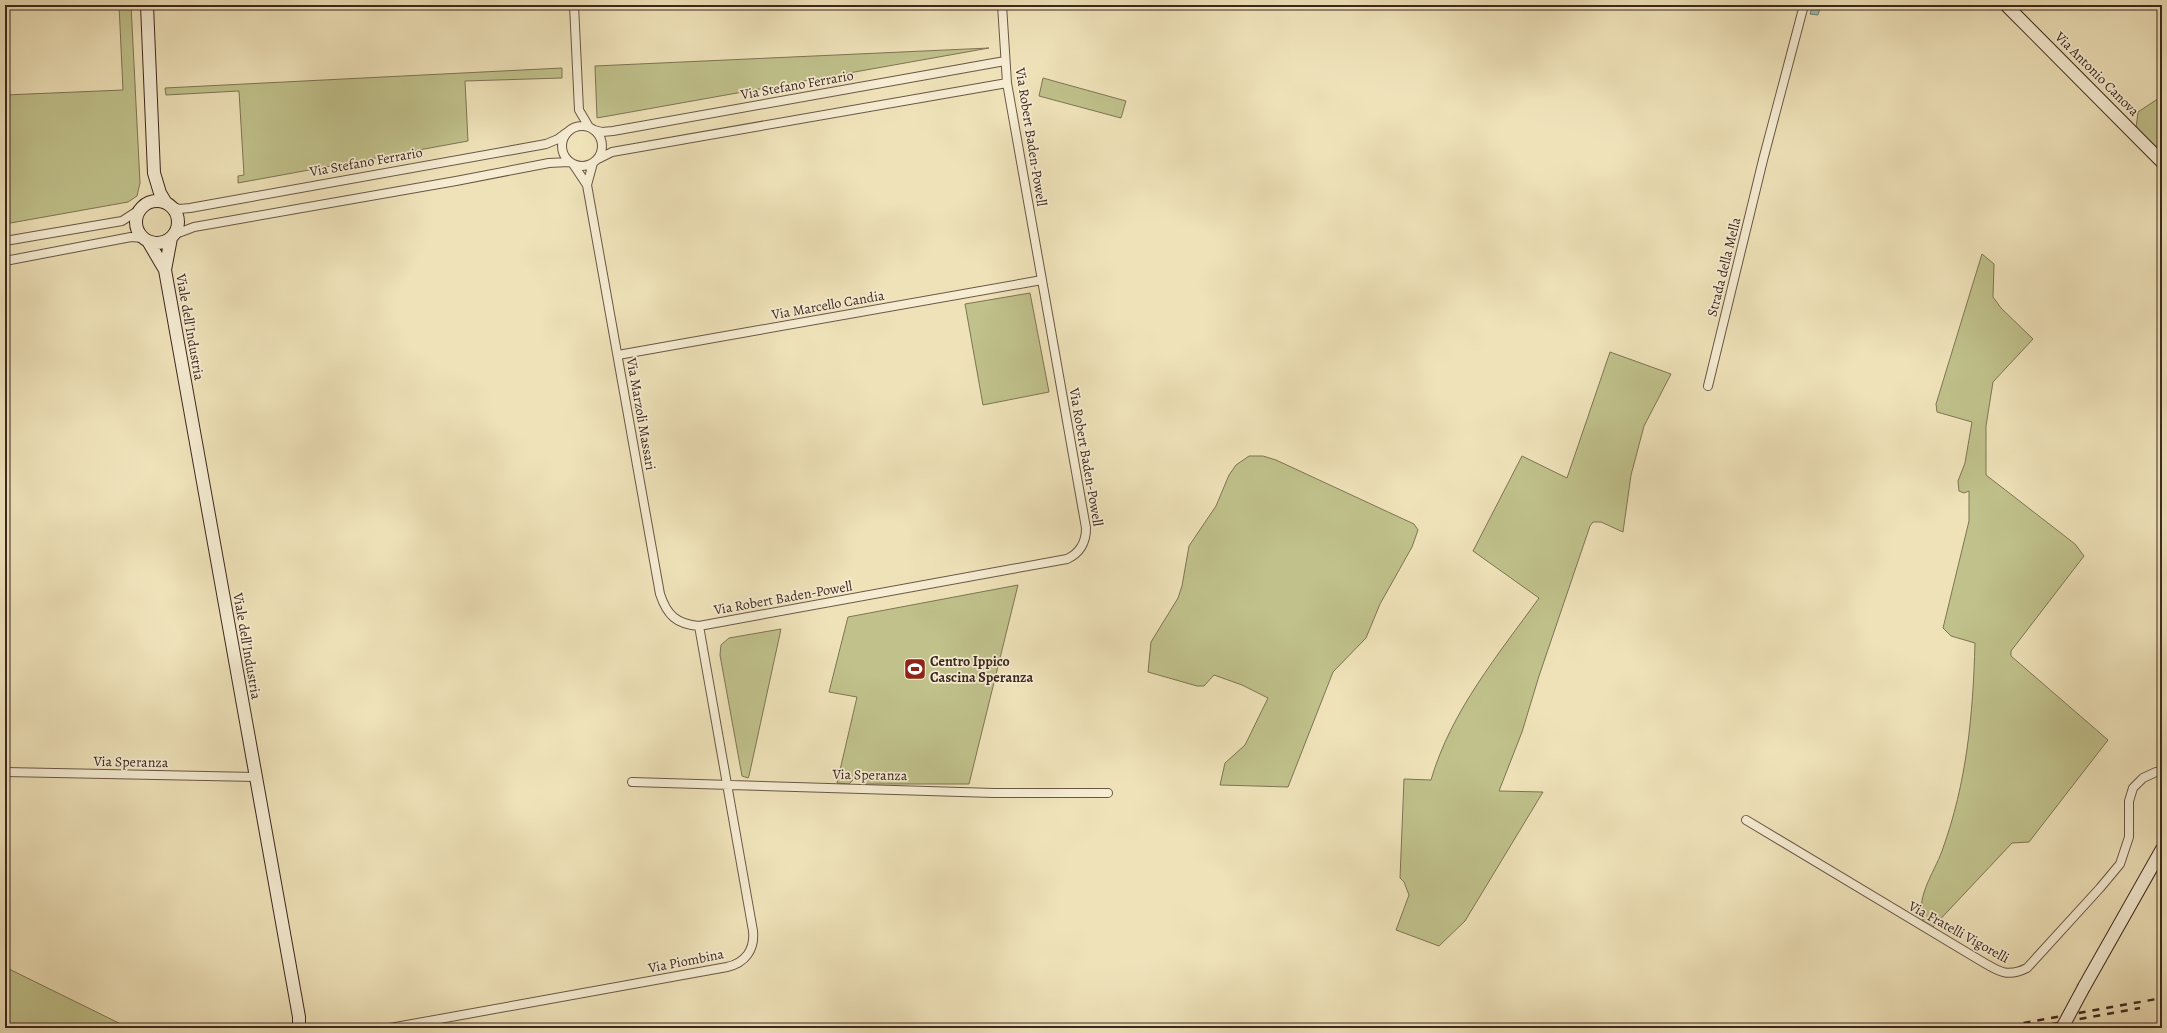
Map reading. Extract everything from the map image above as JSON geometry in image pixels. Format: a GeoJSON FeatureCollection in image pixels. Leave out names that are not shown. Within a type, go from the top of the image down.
{"type":"FeatureCollection","features":[{"type":"Feature","properties":{"kind":"street"},"geometry":{"type":"LineString","coordinates":[[147,5],[154,173],[150,193],[137,216],[137,228],[165,270]]}},
{"type":"Feature","properties":{"kind":"street"},"geometry":{"type":"LineString","coordinates":[[571,163],[562,152],[562,139],[579,110],[574,5]]}},
{"type":"Feature","properties":{"kind":"street","name":"Via Robert Baden-Powell"},"geometry":{"type":"LineString","coordinates":[[699,626],[1055,562],[1068,559],[1076,553],[1085,540],[1086,528],[1007,83],[1002,5]]}},
{"type":"Feature","properties":{"kind":"street","name":"Strada della Mella"},"geometry":{"type":"LineString","coordinates":[[1708,386],[1804,5]]}},
{"type":"Feature","properties":{"kind":"street","name":"Via Antonio Canova"},"geometry":{"type":"LineString","coordinates":[[2008,6],[2162,162]]}},
{"type":"Feature","properties":{"kind":"street","name":"Via Stefano Ferrario"},"geometry":{"type":"LineString","coordinates":[[592,129],[602,132],[613,132],[1005,61]]}},
{"type":"Feature","properties":{"kind":"street"},"geometry":{"type":"LineString","coordinates":[[5,261],[131,237],[160,243],[194,226],[462,180],[548,163],[571,163],[581,166],[596,161],[612,152],[1007,83]]}},
{"type":"Feature","properties":{"kind":"street"},"geometry":{"type":"LineString","coordinates":[[579,110],[592,129],[599,135],[602,147],[596,161]]}},
{"type":"Feature","properties":{"kind":"street"},"geometry":{"type":"LineString","coordinates":[[568,131],[576,126],[592,129]]}},
{"type":"Feature","properties":{"kind":"street","name":"Via Stefano Ferrario"},"geometry":{"type":"LineString","coordinates":[[168,204],[176,208],[190,208],[546,144],[558,139],[568,131]]}},
{"type":"Feature","properties":{"kind":"street","name":"Via Marzoli Massari"},"geometry":{"type":"LineString","coordinates":[[587,185],[596,161]]}},
{"type":"Feature","properties":{"kind":"street","name":"Via Marzoli Massari"},"geometry":{"type":"LineString","coordinates":[[571,163],[587,185],[660,594],[669,614],[676,620],[683,624],[699,626]]}},
{"type":"Feature","properties":{"kind":"street"},"geometry":{"type":"LineString","coordinates":[[154,173],[160,193],[174,210],[178,222],[172,236],[165,270]]}},
{"type":"Feature","properties":{"kind":"street"},"geometry":{"type":"LineString","coordinates":[[5,241],[122,220],[141,208],[156,201],[168,204]]}},
{"type":"Feature","properties":{"kind":"street","name":"Viale dell'Industria"},"geometry":{"type":"LineString","coordinates":[[165,270],[256,777],[297,1009],[299,1028]]}},
{"type":"Feature","properties":{"kind":"street","name":"Via Marcello Candia"},"geometry":{"type":"LineString","coordinates":[[618,355],[1042,280]]}},
{"type":"Feature","properties":{"kind":"street","name":"Via Piombina"},"geometry":{"type":"LineString","coordinates":[[390,1028],[727,967],[741,962],[751,950],[754,938],[699,626]]}},
{"type":"Feature","properties":{"kind":"street","name":"Via Speranza"},"geometry":{"type":"LineString","coordinates":[[5,772],[256,777]]}},
{"type":"Feature","properties":{"kind":"street","name":"Via Fratelli Vigorelli"},"geometry":{"type":"LineString","coordinates":[[1746,820],[1981,961],[1999,971],[2008,974],[2018,973],[2027,968],[2120,864],[2129,837],[2129,801],[2133,788],[2143,778],[2156,772],[2162,772]]}},
{"type":"Feature","properties":{"kind":"street","name":"Via Speranza"},"geometry":{"type":"LineString","coordinates":[[632,782],[994,793],[1108,793]]}},
{"type":"Feature","properties":{"kind":"street"},"geometry":{"type":"LineString","coordinates":[[2062,1028],[2162,849]]}},
{"type":"Feature","properties":{"kind":"green space"},"geometry":{"type":"Polygon","coordinates":[[[119,5],[131,5],[140,183],[137,196],[128,202],[5,224],[5,95],[123,90],[119,5]]]}},
{"type":"Feature","properties":{"kind":"green space"},"geometry":{"type":"Polygon","coordinates":[[[989,48],[597,118],[595,66],[989,48]]]}},
{"type":"Feature","properties":{"kind":"green space"},"geometry":{"type":"Polygon","coordinates":[[[562,68],[562,78],[465,81],[468,141],[238,183],[238,176],[244,175],[239,91],[166,95],[165,88],[562,68]]]}},
{"type":"Feature","properties":{"kind":"green space"},"geometry":{"type":"Polygon","coordinates":[[[1043,78],[1126,101],[1121,118],[1039,96],[1043,78]]]}},
{"type":"Feature","properties":{"kind":"green space"},"geometry":{"type":"Polygon","coordinates":[[[2162,96],[2162,151],[2158,151],[2136,128],[2138,112],[2162,96]]]}},
{"type":"Feature","properties":{"kind":"green space"},"geometry":{"type":"Polygon","coordinates":[[[1982,254],[1994,264],[1993,297],[2001,308],[2033,339],[1993,382],[1986,426],[1986,475],[2075,544],[2084,556],[2011,651],[2011,656],[2108,740],[2029,842],[2012,843],[1933,927],[1924,923],[1921,905],[1926,886],[1942,851],[1951,825],[1963,774],[1973,696],[1975,643],[1951,636],[1943,628],[1969,521],[1969,491],[1964,493],[1959,491],[1958,481],[1965,463],[1972,422],[1937,412],[1936,404],[1982,254]]]}},
{"type":"Feature","properties":{"kind":"green space"},"geometry":{"type":"Polygon","coordinates":[[[1030,293],[1049,392],[983,405],[965,304],[1030,293]]]}},
{"type":"Feature","properties":{"kind":"green space"},"geometry":{"type":"Polygon","coordinates":[[[1610,352],[1671,374],[1644,426],[1631,475],[1623,532],[1601,522],[1593,522],[1590,526],[1539,676],[1522,732],[1499,791],[1543,792],[1465,921],[1439,946],[1396,930],[1409,895],[1404,882],[1400,878],[1404,779],[1431,780],[1440,755],[1463,707],[1492,662],[1539,598],[1473,551],[1522,456],[1567,478],[1610,352]]]}},
{"type":"Feature","properties":{"kind":"green space"},"geometry":{"type":"Polygon","coordinates":[[[1249,456],[1263,456],[1276,460],[1414,524],[1418,530],[1412,547],[1380,604],[1366,638],[1333,672],[1288,787],[1220,785],[1225,763],[1245,745],[1268,698],[1242,685],[1214,675],[1204,686],[1197,686],[1148,672],[1151,642],[1178,598],[1182,586],[1189,546],[1216,506],[1229,475],[1236,465],[1249,456]]]}},
{"type":"Feature","properties":{"kind":"green space","name":"Centro Ippico Cascina Speranza"},"geometry":{"type":"Polygon","coordinates":[[[1018,585],[969,784],[865,784],[862,779],[854,779],[849,784],[837,783],[857,697],[829,692],[848,617],[1018,585]]]}},
{"type":"Feature","properties":{"kind":"green space"},"geometry":{"type":"Polygon","coordinates":[[[781,629],[748,778],[742,776],[720,655],[721,645],[729,638],[781,629]]]}},
{"type":"Feature","properties":{"kind":"green space"},"geometry":{"type":"Polygon","coordinates":[[[5,967],[129,1028],[5,1028],[5,967]]]}},
{"type":"Feature","properties":{"kind":"shaded area"},"geometry":{"type":"Polygon","coordinates":[[[1813,5],[1821,5],[1818,15],[1810,14],[1813,5]]]}},
{"type":"Feature","properties":{"kind":"railway"},"geometry":{"type":"LineString","coordinates":[[1996,1028],[2162,998]]}},
{"type":"Feature","properties":{"kind":"railway"},"geometry":{"type":"LineString","coordinates":[[2052,1024],[2140,1008]]}},
{"type":"Feature","properties":{"kind":"place","name":"Centro Ippico Cascina Speranza"},"geometry":{"type":"Point","coordinates":[915,669]}}]}
